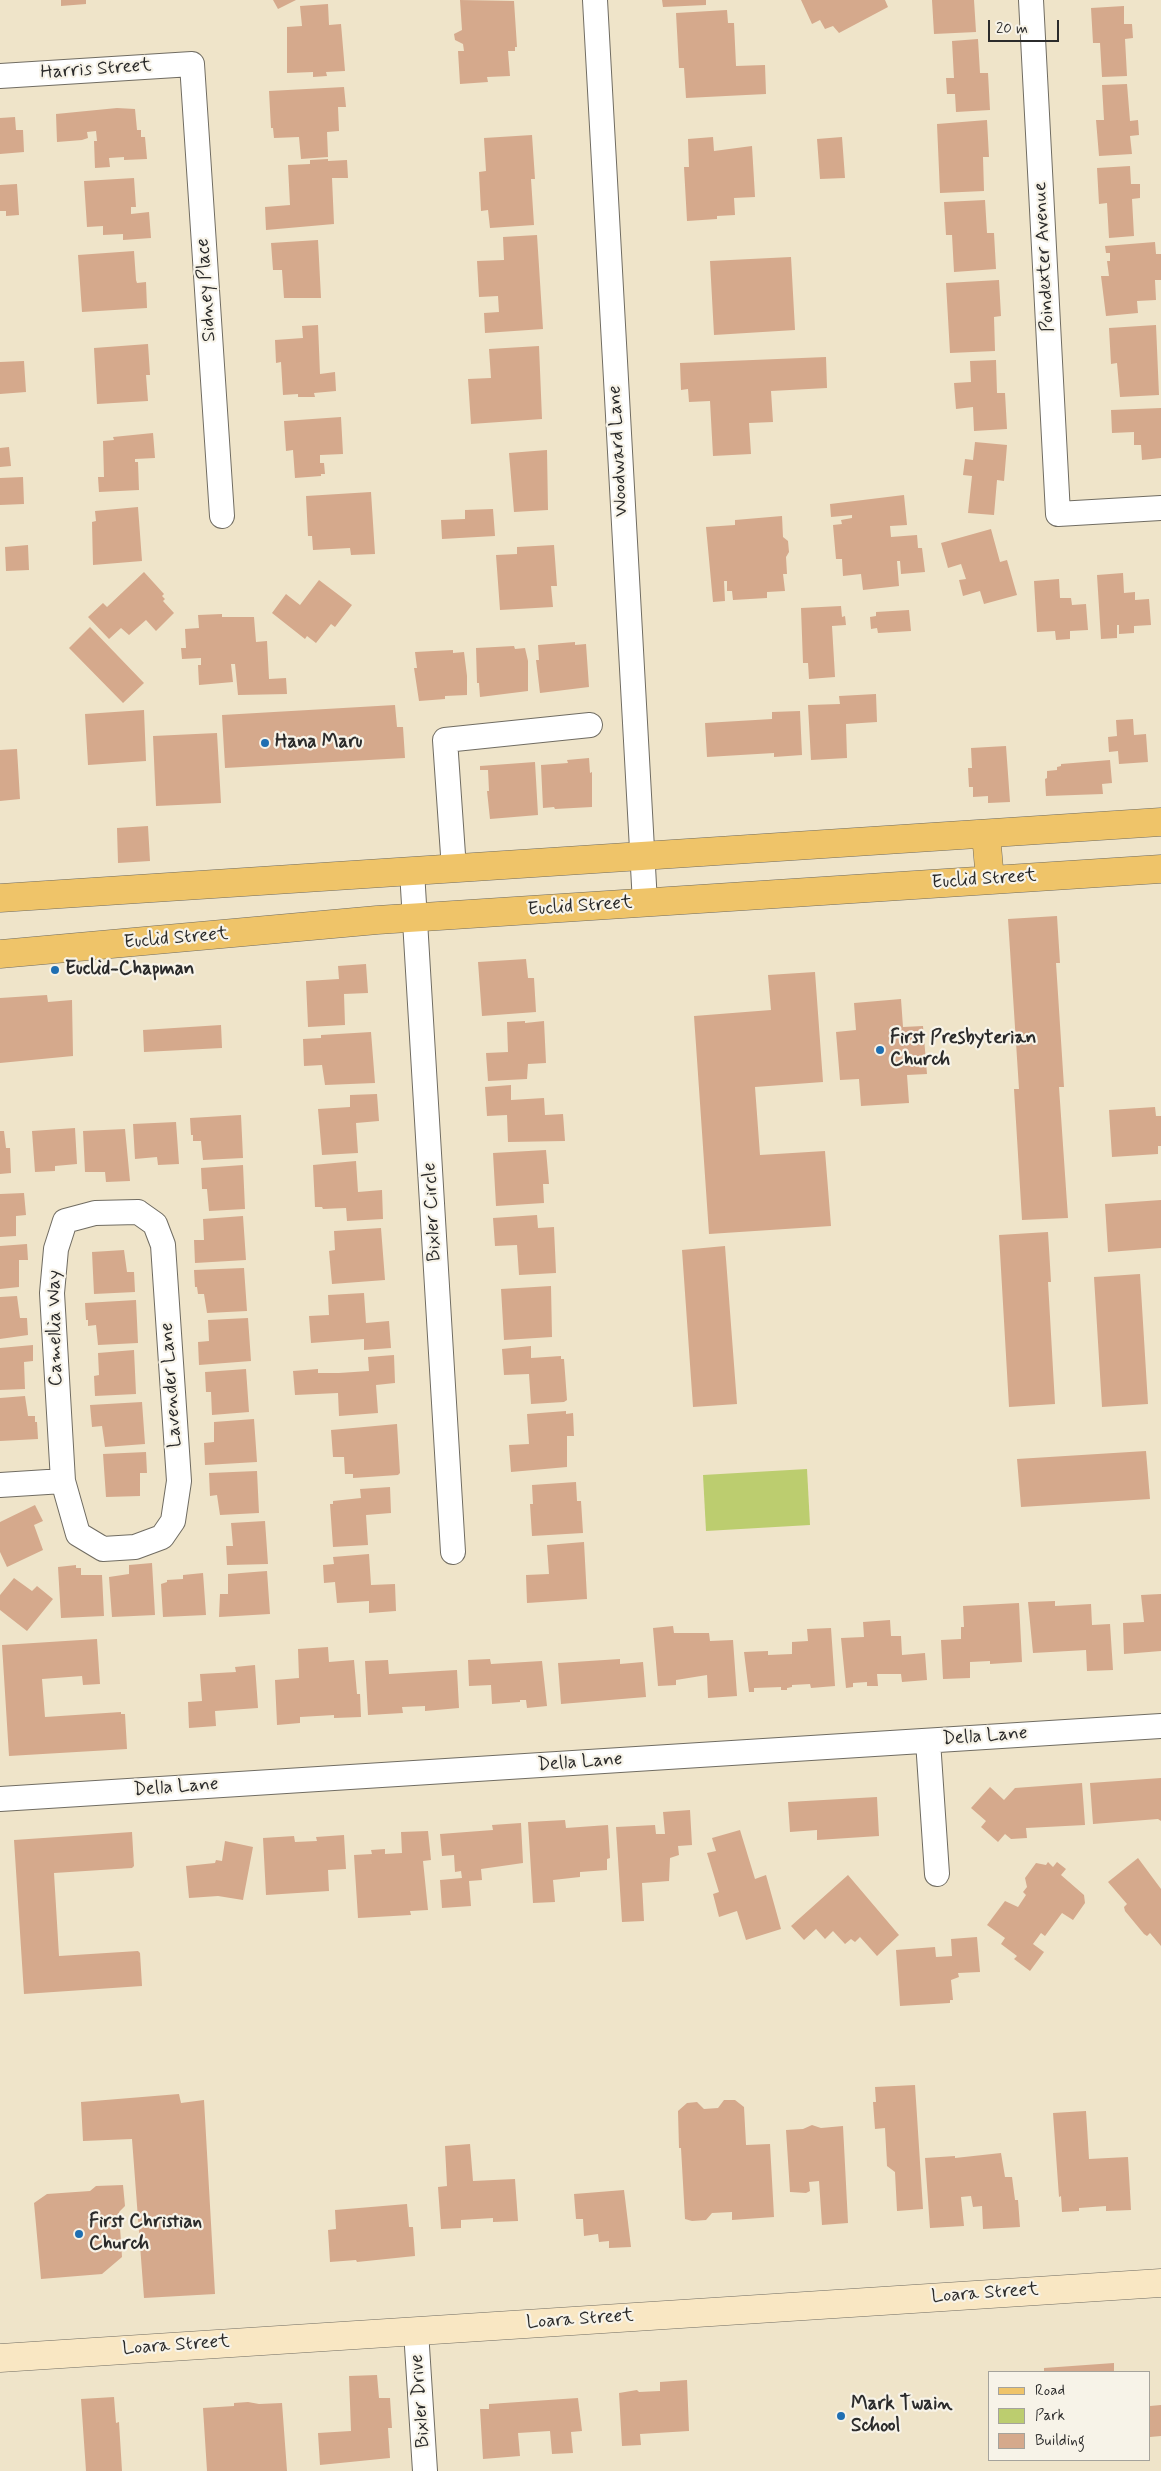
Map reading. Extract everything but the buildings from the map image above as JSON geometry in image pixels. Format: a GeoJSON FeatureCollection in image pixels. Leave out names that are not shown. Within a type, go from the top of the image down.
{"type":"FeatureCollection","features":[{"type":"Feature","properties":{"kind":"main road"},"geometry":{"type":"LineString","coordinates":[[0,898],[1161,822]]}},
{"type":"Feature","properties":{"kind":"main road"},"geometry":{"type":"LineString","coordinates":[[986,834],[990,880]]}},
{"type":"Feature","properties":{"kind":"main road","name":"Euclid Street"},"geometry":{"type":"LineString","coordinates":[[0,954],[415,918],[1161,869]]}},
{"type":"Feature","properties":{"kind":"street","name":"Woodward Lane"},"geometry":{"type":"LineString","coordinates":[[595,0],[644,903]]}},
{"type":"Feature","properties":{"kind":"street","name":"Poindexter Avenue"},"geometry":{"type":"LineString","coordinates":[[1031,0],[1058,514],[1161,508]]}},
{"type":"Feature","properties":{"kind":"street","name":"Harris Street"},"geometry":{"type":"LineString","coordinates":[[0,76],[192,64]]}},
{"type":"Feature","properties":{"kind":"street","name":"Sidney Place"},"geometry":{"type":"LineString","coordinates":[[192,64],[222,516]]}},
{"type":"Feature","properties":{"kind":"street"},"geometry":{"type":"LineString","coordinates":[[454,869],[445,740],[590,725]]}},
{"type":"Feature","properties":{"kind":"street","name":"Bixler Circle"},"geometry":{"type":"LineString","coordinates":[[412,871],[453,1552]]}},
{"type":"Feature","properties":{"kind":"street","name":"Camellia Way"},"geometry":{"type":"LineString","coordinates":[[135,1547],[103,1549],[78,1534],[63,1480],[52,1293],[56,1249],[66,1221],[95,1213],[138,1212]]}},
{"type":"Feature","properties":{"kind":"street","name":"Lavender Lane"},"geometry":{"type":"LineString","coordinates":[[135,1547],[162,1536],[173,1520],[179,1481],[163,1245],[156,1224],[138,1212]]}},
{"type":"Feature","properties":{"kind":"street"},"geometry":{"type":"LineString","coordinates":[[0,1484],[63,1480]]}},
{"type":"Feature","properties":{"kind":"street","name":"Della Lane"},"geometry":{"type":"LineString","coordinates":[[0,1799],[1161,1726]]}},
{"type":"Feature","properties":{"kind":"street"},"geometry":{"type":"LineString","coordinates":[[928,1741],[937,1874]]}},
{"type":"Feature","properties":{"kind":"street","name":"Loara Street"},"geometry":{"type":"LineString","coordinates":[[0,2358],[1161,2283]]}},
{"type":"Feature","properties":{"kind":"street","name":"Bixler Drive"},"geometry":{"type":"LineString","coordinates":[[416,2330],[425,2471]]}},
{"type":"Feature","properties":{"kind":"green space"},"geometry":{"type":"Polygon","coordinates":[[[807,1469],[810,1525],[706,1531],[703,1475],[807,1469]]]}},
{"type":"Feature","properties":{"kind":"place","name":"Hana Maru"},"geometry":{"type":"Point","coordinates":[265,743]}},
{"type":"Feature","properties":{"kind":"place","name":"Euclid-Chapman"},"geometry":{"type":"Point","coordinates":[55,970]}},
{"type":"Feature","properties":{"kind":"place","name":"First Presbyterian Church"},"geometry":{"type":"Point","coordinates":[880,1050]}},
{"type":"Feature","properties":{"kind":"place","name":"First Christian Church"},"geometry":{"type":"Point","coordinates":[79,2234]}},
{"type":"Feature","properties":{"kind":"place","name":"Mark Twain School"},"geometry":{"type":"Point","coordinates":[841,2416]}}]}
